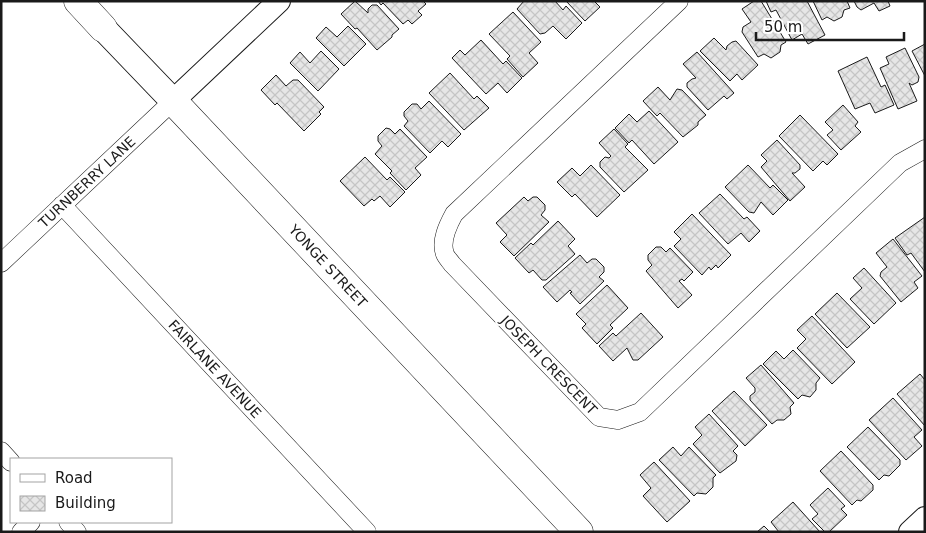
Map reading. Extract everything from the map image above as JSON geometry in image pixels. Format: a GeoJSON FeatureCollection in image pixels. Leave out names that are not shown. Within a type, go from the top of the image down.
{"type":"FeatureCollection","features":[{"type":"Feature","properties":{"kind":"main road","name":"YONGE STREET"},"geometry":{"type":"LineString","coordinates":[[78,1],[578,532]]}},
{"type":"Feature","properties":{"kind":"street"},"geometry":{"type":"LineString","coordinates":[[173,101],[279,1]]}},
{"type":"Feature","properties":{"kind":"street","name":"JOSEPH CRESCENT"},"geometry":{"type":"LineString","coordinates":[[679,1],[454,214],[447,227],[444,241],[444,254],[452,264],[599,417],[618,420],[640,412],[900,163],[925,148]]}},
{"type":"Feature","properties":{"kind":"street","name":"TURNBERRY LANE"},"geometry":{"type":"LineString","coordinates":[[1,263],[173,101]]}},
{"type":"Feature","properties":{"kind":"street","name":"FAIRLANE AVENUE"},"geometry":{"type":"LineString","coordinates":[[62,206],[367,532]]}},
{"type":"Feature","properties":{"kind":"street"},"geometry":{"type":"LineString","coordinates":[[1,451],[10,461]]}},
{"type":"Feature","properties":{"kind":"street"},"geometry":{"type":"LineString","coordinates":[[910,532],[925,518]]}},
{"type":"Feature","properties":{"kind":"street"},"geometry":{"type":"LineString","coordinates":[[21,532],[30,523]]}},
{"type":"Feature","properties":{"kind":"building"},"geometry":{"type":"Polygon","coordinates":[[[355,1],[368,13],[368,9],[372,5],[377,5],[399,29],[377,50],[341,14],[355,1]]]}},
{"type":"Feature","properties":{"kind":"building"},"geometry":{"type":"Polygon","coordinates":[[[378,1],[423,1],[426,4],[418,11],[422,15],[412,24],[408,20],[403,24],[383,3],[381,5],[378,1]]]}},
{"type":"Feature","properties":{"kind":"building"},"geometry":{"type":"Polygon","coordinates":[[[524,1],[555,1],[563,10],[566,6],[582,23],[566,39],[553,26],[545,33],[540,34],[517,9],[524,1]]]}},
{"type":"Feature","properties":{"kind":"building"},"geometry":{"type":"Polygon","coordinates":[[[566,1],[594,1],[600,7],[585,21],[566,1]]]}},
{"type":"Feature","properties":{"kind":"building"},"geometry":{"type":"Polygon","coordinates":[[[754,1],[761,1],[786,42],[781,45],[780,52],[771,58],[764,54],[758,57],[742,32],[743,27],[751,22],[742,9],[754,1]]]}},
{"type":"Feature","properties":{"kind":"building"},"geometry":{"type":"Polygon","coordinates":[[[766,1],[807,1],[825,35],[808,44],[802,34],[792,40],[776,10],[771,12],[766,1]]]}},
{"type":"Feature","properties":{"kind":"building"},"geometry":{"type":"Polygon","coordinates":[[[813,1],[847,1],[850,8],[844,10],[842,17],[834,21],[827,17],[822,20],[813,1]]]}},
{"type":"Feature","properties":{"kind":"building"},"geometry":{"type":"Polygon","coordinates":[[[854,1],[888,1],[890,6],[879,11],[874,3],[861,10],[854,1]]]}},
{"type":"Feature","properties":{"kind":"building"},"geometry":{"type":"Polygon","coordinates":[[[513,12],[541,42],[529,53],[538,63],[523,77],[507,59],[510,56],[489,34],[513,12]]]}},
{"type":"Feature","properties":{"kind":"building"},"geometry":{"type":"Polygon","coordinates":[[[348,26],[366,44],[344,66],[316,38],[326,27],[337,37],[348,26]]]}},
{"type":"Feature","properties":{"kind":"building"},"geometry":{"type":"Polygon","coordinates":[[[714,38],[726,50],[727,46],[736,41],[758,65],[742,80],[737,74],[730,81],[700,51],[714,38]]]}},
{"type":"Feature","properties":{"kind":"building"},"geometry":{"type":"Polygon","coordinates":[[[481,40],[503,64],[506,61],[522,78],[507,93],[498,83],[486,94],[452,58],[460,50],[465,55],[481,40]]]}},
{"type":"Feature","properties":{"kind":"building"},"geometry":{"type":"Polygon","coordinates":[[[925,44],[925,76],[912,51],[925,44]]]}},
{"type":"Feature","properties":{"kind":"building"},"geometry":{"type":"Polygon","coordinates":[[[905,48],[919,77],[918,82],[912,85],[909,83],[917,101],[898,109],[880,68],[889,64],[886,57],[905,48]]]}},
{"type":"Feature","properties":{"kind":"building"},"geometry":{"type":"Polygon","coordinates":[[[321,51],[339,69],[318,91],[290,63],[300,52],[310,63],[321,51]]]}},
{"type":"Feature","properties":{"kind":"building"},"geometry":{"type":"Polygon","coordinates":[[[697,52],[734,93],[727,99],[724,96],[708,110],[687,87],[687,83],[696,78],[683,64],[697,52]]]}},
{"type":"Feature","properties":{"kind":"building"},"geometry":{"type":"Polygon","coordinates":[[[867,57],[881,87],[885,85],[894,105],[875,113],[870,103],[855,109],[838,71],[867,57]]]}},
{"type":"Feature","properties":{"kind":"building"},"geometry":{"type":"Polygon","coordinates":[[[450,73],[474,99],[477,96],[489,108],[464,130],[429,93],[450,73]]]}},
{"type":"Feature","properties":{"kind":"building"},"geometry":{"type":"Polygon","coordinates":[[[276,75],[286,86],[293,80],[298,80],[324,107],[319,112],[321,114],[304,131],[277,103],[275,105],[261,90],[276,75]]]}},
{"type":"Feature","properties":{"kind":"building"},"geometry":{"type":"Polygon","coordinates":[[[658,87],[670,100],[677,89],[682,90],[706,115],[698,122],[698,125],[683,137],[660,113],[657,116],[643,101],[658,87]]]}},
{"type":"Feature","properties":{"kind":"building"},"geometry":{"type":"Polygon","coordinates":[[[429,101],[461,134],[448,147],[442,141],[430,153],[404,126],[408,121],[404,116],[404,112],[412,104],[417,104],[421,109],[429,101]]]}},
{"type":"Feature","properties":{"kind":"building"},"geometry":{"type":"Polygon","coordinates":[[[843,105],[858,122],[855,126],[861,132],[841,150],[827,135],[833,130],[825,122],[843,105]]]}},
{"type":"Feature","properties":{"kind":"building"},"geometry":{"type":"Polygon","coordinates":[[[649,111],[678,142],[654,164],[632,140],[629,143],[615,128],[629,114],[637,122],[649,111]]]}},
{"type":"Feature","properties":{"kind":"building"},"geometry":{"type":"Polygon","coordinates":[[[800,115],[838,154],[827,165],[823,161],[813,171],[779,136],[800,115]]]}},
{"type":"Feature","properties":{"kind":"building"},"geometry":{"type":"Polygon","coordinates":[[[386,128],[395,134],[400,129],[427,157],[415,168],[421,175],[406,190],[390,173],[392,171],[375,154],[382,146],[378,141],[378,136],[386,128]]]}},
{"type":"Feature","properties":{"kind":"building"},"geometry":{"type":"Polygon","coordinates":[[[614,129],[628,144],[625,147],[648,170],[624,192],[600,167],[600,162],[605,157],[609,158],[611,156],[599,143],[614,129]]]}},
{"type":"Feature","properties":{"kind":"building"},"geometry":{"type":"Polygon","coordinates":[[[777,140],[800,165],[800,169],[792,173],[805,187],[790,201],[761,167],[767,161],[761,155],[777,140]]]}},
{"type":"Feature","properties":{"kind":"building"},"geometry":{"type":"Polygon","coordinates":[[[365,157],[387,180],[390,177],[405,192],[390,207],[380,196],[374,201],[372,199],[364,206],[340,181],[365,157]]]}},
{"type":"Feature","properties":{"kind":"building"},"geometry":{"type":"Polygon","coordinates":[[[591,165],[620,195],[597,217],[575,194],[572,197],[557,182],[572,168],[580,176],[591,165]]]}},
{"type":"Feature","properties":{"kind":"building"},"geometry":{"type":"Polygon","coordinates":[[[748,165],[770,188],[773,185],[788,200],[773,215],[761,202],[754,213],[749,212],[725,187],[748,165]]]}},
{"type":"Feature","properties":{"kind":"building"},"geometry":{"type":"Polygon","coordinates":[[[720,194],[744,219],[747,217],[760,231],[749,242],[741,233],[728,244],[699,213],[720,194]]]}},
{"type":"Feature","properties":{"kind":"building"},"geometry":{"type":"Polygon","coordinates":[[[524,197],[528,201],[533,197],[537,197],[545,205],[545,210],[541,215],[549,222],[514,256],[500,242],[507,235],[496,223],[524,197]]]}},
{"type":"Feature","properties":{"kind":"building"},"geometry":{"type":"Polygon","coordinates":[[[692,214],[731,255],[718,268],[716,265],[711,270],[709,267],[702,275],[674,246],[681,239],[674,232],[692,214]]]}},
{"type":"Feature","properties":{"kind":"building"},"geometry":{"type":"Polygon","coordinates":[[[925,217],[925,272],[911,253],[907,255],[895,238],[925,217]]]}},
{"type":"Feature","properties":{"kind":"building"},"geometry":{"type":"Polygon","coordinates":[[[558,221],[575,239],[568,246],[575,254],[546,280],[542,280],[533,270],[529,273],[515,258],[531,243],[533,245],[558,221]]]}},
{"type":"Feature","properties":{"kind":"building"},"geometry":{"type":"Polygon","coordinates":[[[893,239],[922,276],[914,282],[918,288],[901,302],[880,276],[881,272],[887,267],[876,253],[893,239]]]}},
{"type":"Feature","properties":{"kind":"building"},"geometry":{"type":"Polygon","coordinates":[[[656,247],[661,247],[666,252],[670,248],[693,272],[684,281],[682,279],[679,281],[692,295],[678,308],[646,271],[652,265],[648,260],[648,255],[656,247]]]}},
{"type":"Feature","properties":{"kind":"building"},"geometry":{"type":"Polygon","coordinates":[[[580,255],[587,263],[592,259],[596,259],[604,267],[604,272],[599,277],[604,281],[580,304],[570,293],[572,292],[570,290],[557,302],[543,287],[580,255]]]}},
{"type":"Feature","properties":{"kind":"building"},"geometry":{"type":"Polygon","coordinates":[[[864,268],[896,303],[874,324],[850,299],[862,288],[853,278],[864,268]]]}},
{"type":"Feature","properties":{"kind":"building"},"geometry":{"type":"Polygon","coordinates":[[[607,285],[628,308],[610,325],[613,328],[597,344],[582,328],[586,324],[576,314],[607,285]]]}},
{"type":"Feature","properties":{"kind":"building"},"geometry":{"type":"Polygon","coordinates":[[[837,293],[870,327],[847,348],[815,314],[837,293]]]}},
{"type":"Feature","properties":{"kind":"building"},"geometry":{"type":"Polygon","coordinates":[[[641,313],[663,337],[638,360],[633,360],[627,348],[613,361],[599,346],[613,333],[616,336],[641,313]]]}},
{"type":"Feature","properties":{"kind":"building"},"geometry":{"type":"Polygon","coordinates":[[[812,316],[855,362],[832,384],[797,348],[806,339],[797,330],[812,316]]]}},
{"type":"Feature","properties":{"kind":"building"},"geometry":{"type":"Polygon","coordinates":[[[793,350],[820,378],[816,383],[816,390],[810,397],[802,395],[798,399],[763,364],[776,351],[784,359],[793,350]]]}},
{"type":"Feature","properties":{"kind":"building"},"geometry":{"type":"Polygon","coordinates":[[[761,365],[794,403],[790,407],[791,414],[784,420],[777,420],[772,424],[750,400],[750,396],[755,392],[755,388],[746,378],[761,365]]]}},
{"type":"Feature","properties":{"kind":"building"},"geometry":{"type":"Polygon","coordinates":[[[920,374],[925,380],[925,426],[897,394],[920,374]]]}},
{"type":"Feature","properties":{"kind":"building"},"geometry":{"type":"Polygon","coordinates":[[[734,391],[767,425],[745,446],[712,411],[734,391]]]}},
{"type":"Feature","properties":{"kind":"building"},"geometry":{"type":"Polygon","coordinates":[[[893,398],[922,430],[914,437],[922,446],[906,460],[869,420],[893,398]]]}},
{"type":"Feature","properties":{"kind":"building"},"geometry":{"type":"Polygon","coordinates":[[[709,414],[738,446],[733,451],[737,455],[736,461],[720,473],[693,444],[702,435],[695,427],[709,414]]]}},
{"type":"Feature","properties":{"kind":"building"},"geometry":{"type":"Polygon","coordinates":[[[868,427],[900,460],[900,465],[889,476],[884,475],[879,480],[847,447],[868,427]]]}},
{"type":"Feature","properties":{"kind":"building"},"geometry":{"type":"Polygon","coordinates":[[[673,447],[681,456],[689,447],[716,475],[713,478],[713,487],[706,494],[697,493],[694,496],[659,460],[673,447]]]}},
{"type":"Feature","properties":{"kind":"building"},"geometry":{"type":"Polygon","coordinates":[[[841,451],[873,485],[873,490],[861,501],[857,500],[852,505],[820,471],[841,451]]]}},
{"type":"Feature","properties":{"kind":"building"},"geometry":{"type":"Polygon","coordinates":[[[654,462],[690,501],[667,522],[643,496],[651,488],[640,475],[654,462]]]}},
{"type":"Feature","properties":{"kind":"building"},"geometry":{"type":"Polygon","coordinates":[[[828,488],[845,506],[841,509],[847,515],[829,532],[825,532],[812,519],[818,514],[810,505],[828,488]]]}},
{"type":"Feature","properties":{"kind":"building"},"geometry":{"type":"Polygon","coordinates":[[[793,502],[820,532],[779,532],[771,522],[793,502]]]}},
{"type":"Feature","properties":{"kind":"building"},"geometry":{"type":"Polygon","coordinates":[[[764,526],[770,532],[757,532],[764,526]]]}}]}
